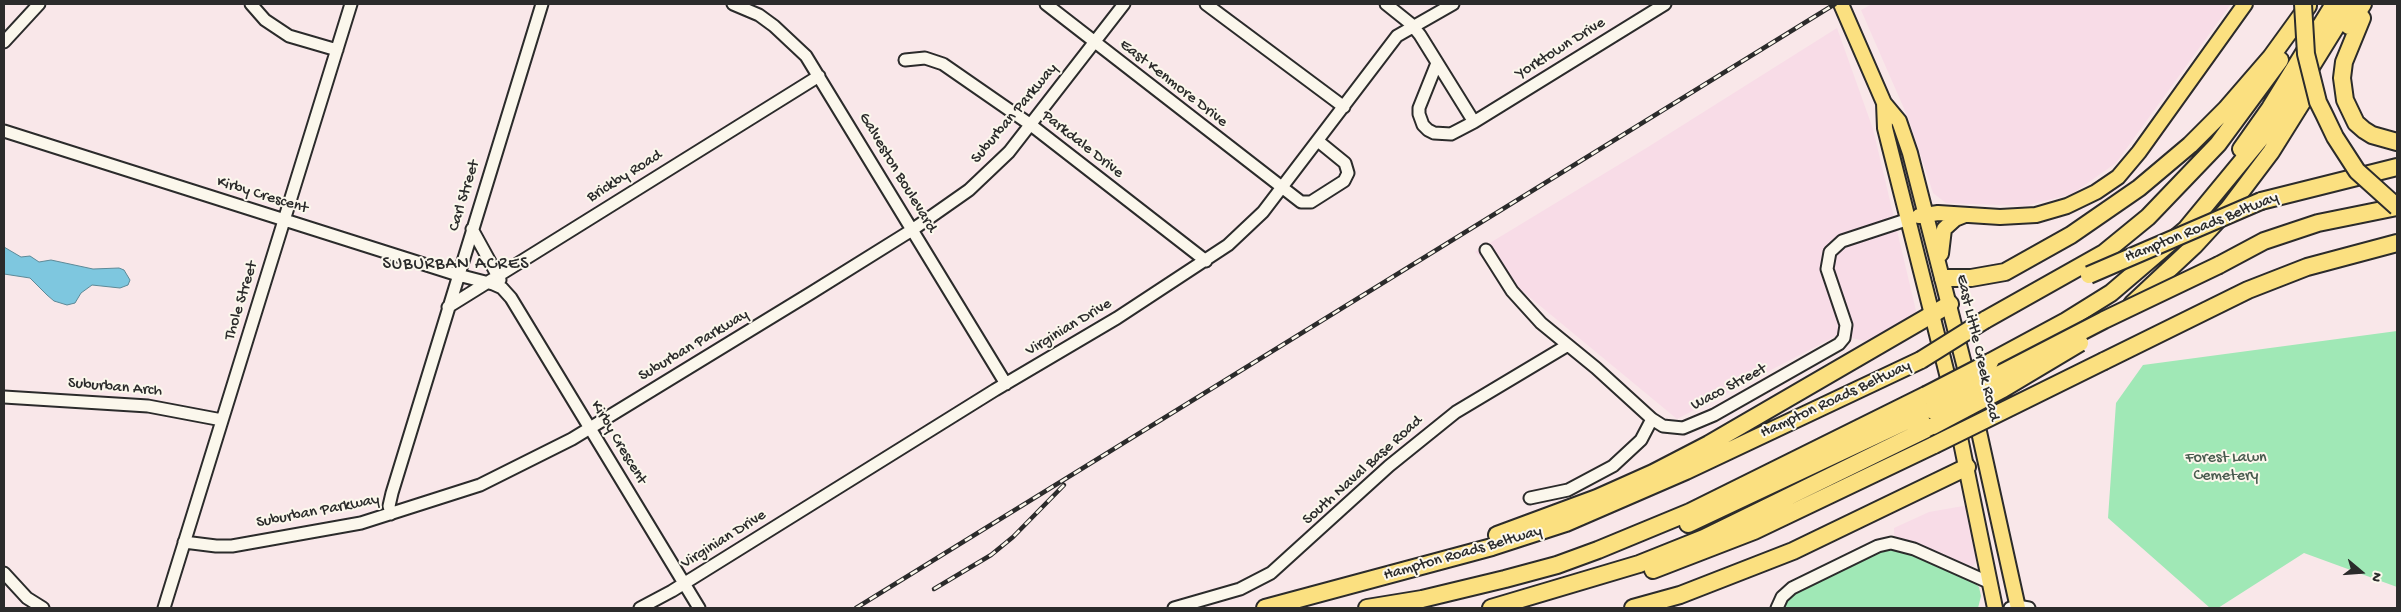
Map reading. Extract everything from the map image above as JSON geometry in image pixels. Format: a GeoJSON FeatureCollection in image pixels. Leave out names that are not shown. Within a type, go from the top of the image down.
{"type":"FeatureCollection","features":[{"type":"Feature","properties":{"kind":"highway"},"geometry":{"type":"LineString","coordinates":[[2304,4],[2306,54],[2318,102],[2335,137],[2357,171],[2397,207]]}},
{"type":"Feature","properties":{"kind":"highway"},"geometry":{"type":"LineString","coordinates":[[1943,278],[1971,278],[2004,272],[2071,235],[2139,188],[2190,145],[2226,109],[2271,56],[2309,4]]}},
{"type":"Feature","properties":{"kind":"highway"},"geometry":{"type":"LineString","coordinates":[[1985,324],[2104,253],[2159,207],[2194,171],[2237,120],[2318,4]]}},
{"type":"Feature","properties":{"kind":"highway"},"geometry":{"type":"LineString","coordinates":[[2186,229],[2270,108],[2334,4]]}},
{"type":"Feature","properties":{"kind":"highway"},"geometry":{"type":"LineString","coordinates":[[1491,608],[1604,576],[1685,546],[1748,517],[1930,410],[1990,362],[2111,293],[2186,229],[2284,109],[2350,4]]}},
{"type":"Feature","properties":{"kind":"highway"},"geometry":{"type":"LineString","coordinates":[[1368,608],[1422,599],[1505,579],[1557,565],[1598,550],[1930,410],[2003,389],[2080,343],[2132,304],[2162,277],[2228,209],[2271,152],[2363,4]]}},
{"type":"Feature","properties":{"kind":"highway"},"geometry":{"type":"LineString","coordinates":[[2370,4],[2356,30],[2344,62],[2342,90],[2356,123],[2372,135],[2397,142]]}},
{"type":"Feature","properties":{"kind":"highway","name":"Hampton Roads Beltway"},"geometry":{"type":"LineString","coordinates":[[1265,608],[1414,569],[1521,538],[1612,504],[1921,360],[1985,324],[2022,306],[2261,201],[2397,167]]}},
{"type":"Feature","properties":{"kind":"highway"},"geometry":{"type":"LineString","coordinates":[[1391,608],[1537,577],[1650,539],[1709,515],[1930,410],[2104,320],[2264,241],[2318,223],[2397,207]]}},
{"type":"Feature","properties":{"kind":"highway"},"geometry":{"type":"LineString","coordinates":[[1526,608],[1617,582],[1693,556],[1804,508],[2248,290],[2307,267],[2397,243]]}},
{"type":"Feature","properties":{"kind":"highway"},"geometry":{"type":"LineString","coordinates":[[2248,290],[2359,259],[2397,255]]}},
{"type":"Feature","properties":{"kind":"highway"},"geometry":{"type":"LineString","coordinates":[[1414,569],[1498,534],[1597,498],[1653,473],[1709,444],[1950,304]]}},
{"type":"Feature","properties":{"kind":"highway"},"geometry":{"type":"LineString","coordinates":[[1633,608],[1680,595],[1793,551],[1967,467]]}},
{"type":"Feature","properties":{"kind":"main road","name":"East Little Creek Road"},"geometry":{"type":"LineString","coordinates":[[1841,4],[1884,103],[1899,122],[1910,153],[1950,304],[2018,608]]}},
{"type":"Feature","properties":{"kind":"main road"},"geometry":{"type":"LineString","coordinates":[[1909,219],[1926,215],[2018,217],[2053,211],[2080,201],[2118,177],[2139,152],[2245,5]]}},
{"type":"Feature","properties":{"kind":"main road","name":"East Little Creek Road"},"geometry":{"type":"LineString","coordinates":[[1884,103],[1885,128],[1933,313],[1967,467],[1988,582],[1995,608]]}},
{"type":"Feature","properties":{"kind":"main road"},"geometry":{"type":"LineString","coordinates":[[1943,278],[1941,242],[1944,229],[1955,219],[1966,215]]}},
{"type":"Feature","properties":{"kind":"main road"},"geometry":{"type":"LineString","coordinates":[[1967,467],[1982,446]]}},
{"type":"Feature","properties":{"kind":"street"},"geometry":{"type":"LineString","coordinates":[[4,42],[39,4]]}},
{"type":"Feature","properties":{"kind":"street"},"geometry":{"type":"LineString","coordinates":[[251,4],[265,20],[289,36],[337,50]]}},
{"type":"Feature","properties":{"kind":"street","name":"Thole Street"},"geometry":{"type":"LineString","coordinates":[[164,608],[351,4]]}},
{"type":"Feature","properties":{"kind":"street","name":"Carl Street"},"geometry":{"type":"LineString","coordinates":[[391,514],[389,506],[392,493],[542,4]]}},
{"type":"Feature","properties":{"kind":"street","name":"Galveston Boulevard"},"geometry":{"type":"LineString","coordinates":[[733,4],[759,16],[786,35],[806,56],[1006,384]]}},
{"type":"Feature","properties":{"kind":"street","name":"East Kenmore Drive"},"geometry":{"type":"LineString","coordinates":[[1046,4],[1281,188],[1306,203],[1311,202],[1347,178],[1348,168],[1345,164],[1318,141]]}},
{"type":"Feature","properties":{"kind":"street","name":"Suburban Parkway"},"geometry":{"type":"LineString","coordinates":[[184,542],[200,545],[232,546],[332,529],[391,514],[480,485],[536,459],[591,428],[912,230],[969,190],[1009,152],[1124,4]]}},
{"type":"Feature","properties":{"kind":"street"},"geometry":{"type":"LineString","coordinates":[[1206,4],[1344,108]]}},
{"type":"Feature","properties":{"kind":"street"},"geometry":{"type":"LineString","coordinates":[[1386,4],[1413,27],[1474,122]]}},
{"type":"Feature","properties":{"kind":"street","name":"Virginian Drive"},"geometry":{"type":"LineString","coordinates":[[640,608],[685,583],[1006,384],[1117,318],[1206,261],[1250,226],[1344,108],[1392,42],[1413,27],[1453,4]]}},
{"type":"Feature","properties":{"kind":"street","name":"Yorktown Drive"},"geometry":{"type":"LineString","coordinates":[[1437,63],[1419,108],[1419,114],[1423,125],[1434,133],[1442,135],[1459,131],[1665,4]]}},
{"type":"Feature","properties":{"kind":"street","name":"Parkdale Drive"},"geometry":{"type":"LineString","coordinates":[[905,60],[925,58],[943,64],[1031,125],[1206,261]]}},
{"type":"Feature","properties":{"kind":"street","name":"Brickby Road"},"geometry":{"type":"LineString","coordinates":[[448,307],[497,274],[819,76]]}},
{"type":"Feature","properties":{"kind":"street","name":"Kirby Crescent"},"geometry":{"type":"LineString","coordinates":[[4,131],[485,282],[502,288],[508,295]]}},
{"type":"Feature","properties":{"kind":"street","name":"Waco Street"},"geometry":{"type":"LineString","coordinates":[[1486,250],[1498,271],[1527,309],[1652,419],[1663,426],[1672,428],[1693,426],[1765,388],[1839,344],[1844,338],[1846,325],[1828,269],[1830,252],[1842,241],[1909,219]]}},
{"type":"Feature","properties":{"kind":"street","name":"Kirby Crescent"},"geometry":{"type":"LineString","coordinates":[[472,229],[508,295],[591,428],[699,608]]}},
{"type":"Feature","properties":{"kind":"street","name":"South Naval Base Road"},"geometry":{"type":"LineString","coordinates":[[1174,608],[1240,589],[1271,573],[1389,466],[1450,417],[1568,345]]}},
{"type":"Feature","properties":{"kind":"street","name":"Suburban Arch"},"geometry":{"type":"LineString","coordinates":[[4,397],[148,406],[222,420]]}},
{"type":"Feature","properties":{"kind":"street"},"geometry":{"type":"LineString","coordinates":[[1530,498],[1568,490],[1613,466],[1641,440],[1652,419]]}},
{"type":"Feature","properties":{"kind":"street"},"geometry":{"type":"LineString","coordinates":[[1777,608],[1782,597],[1792,588],[1883,544],[1902,544],[1988,582]]}},
{"type":"Feature","properties":{"kind":"street"},"geometry":{"type":"LineString","coordinates":[[4,574],[27,598],[43,608]]}},
{"type":"Feature","properties":{"kind":"shaded area"},"geometry":{"type":"Polygon","coordinates":[[[1872,4],[2231,4],[2116,163],[2072,194],[2025,206],[1946,203],[1933,193],[1909,120],[1861,10],[1872,4]]]}},
{"type":"Feature","properties":{"kind":"shaded area"},"geometry":{"type":"Polygon","coordinates":[[[1837,28],[1873,129],[1917,315],[1865,341],[1838,335],[1677,419],[1475,252],[1648,147],[1837,28]]]}},
{"type":"Feature","properties":{"kind":"shaded area"},"geometry":{"type":"Polygon","coordinates":[[[1969,505],[1978,558],[1973,566],[1963,566],[1911,541],[1894,538],[1894,528],[1929,512],[1969,505]]]}},
{"type":"Feature","properties":{"kind":"green space","name":"Forest Lawn Cemetery"},"geometry":{"type":"Polygon","coordinates":[[[2397,331],[2397,587],[2304,553],[2218,608],[2210,608],[2108,518],[2116,403],[2143,365],[2397,331]]]}},
{"type":"Feature","properties":{"kind":"green space"},"geometry":{"type":"Polygon","coordinates":[[[1888,548],[1903,550],[1974,582],[1979,587],[1981,596],[1978,608],[1784,608],[1790,596],[1888,548]]]}},
{"type":"Feature","properties":{"kind":"water"},"geometry":{"type":"Polygon","coordinates":[[[4,247],[21,257],[30,256],[39,262],[51,260],[93,269],[119,268],[124,270],[130,280],[128,285],[120,288],[92,285],[81,293],[75,303],[67,305],[54,301],[30,278],[4,274],[4,247]]]}},
{"type":"Feature","properties":{"kind":"railway"},"geometry":{"type":"LineString","coordinates":[[856,608],[1835,4]]}},
{"type":"Feature","properties":{"kind":"railway"},"geometry":{"type":"LineString","coordinates":[[934,589],[991,555],[1013,537],[1064,485]]}},
{"type":"Feature","properties":{"kind":"district","name":"SUBURBAN ACRES"},"geometry":{"type":"Point","coordinates":[456,265]}}]}
